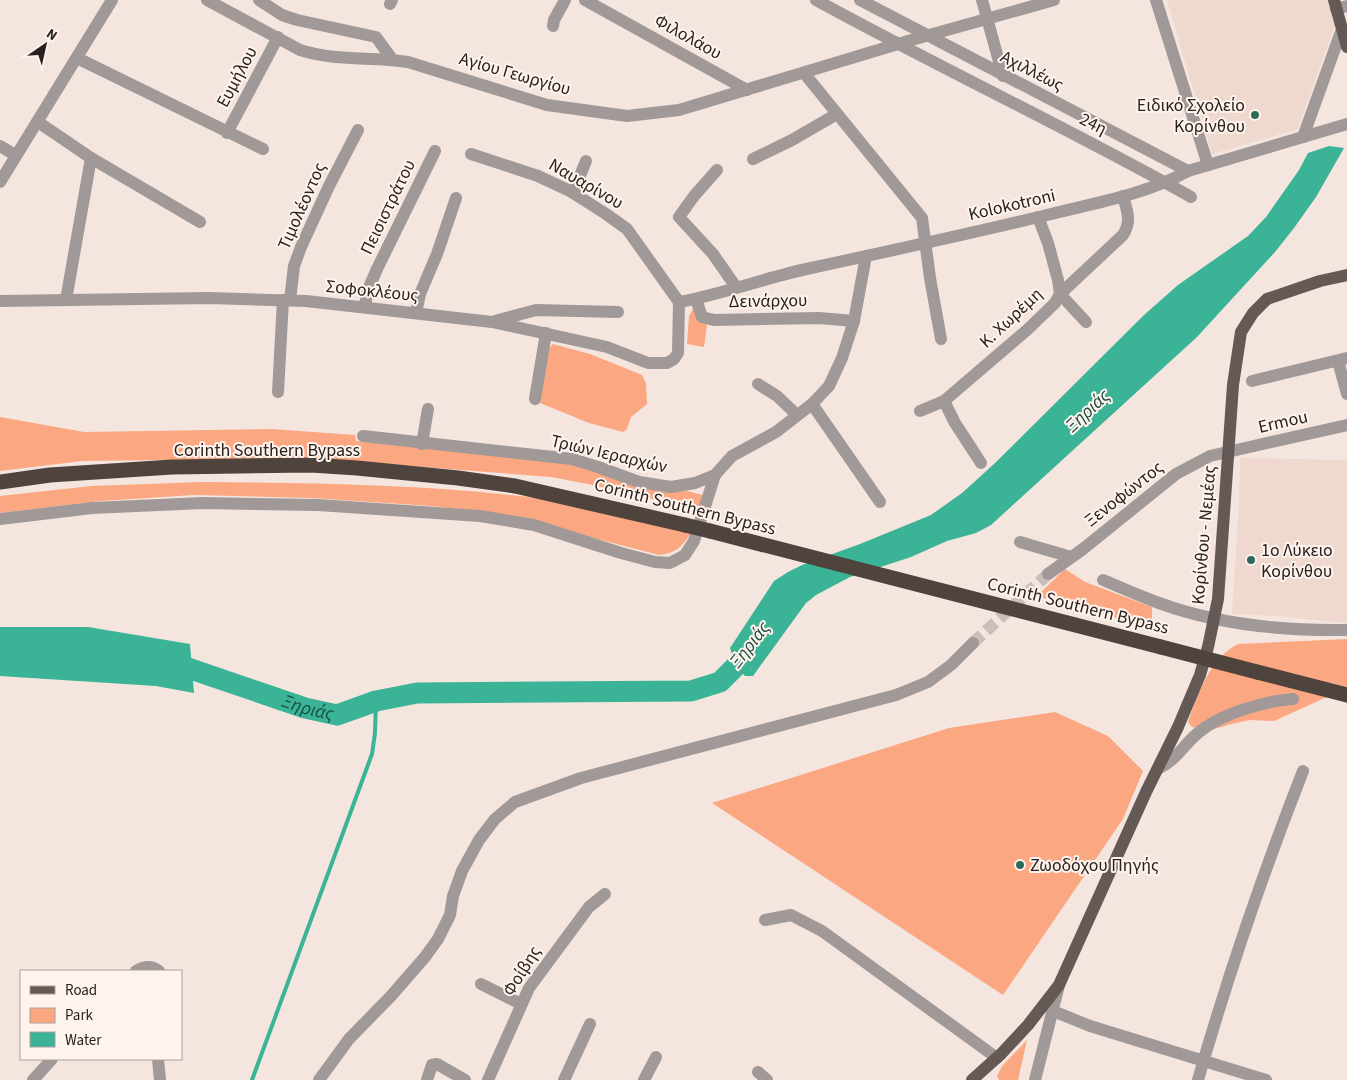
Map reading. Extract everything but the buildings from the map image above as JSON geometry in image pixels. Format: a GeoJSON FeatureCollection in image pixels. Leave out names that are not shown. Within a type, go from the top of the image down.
{"type":"FeatureCollection","features":[{"type":"Feature","properties":{"kind":"highway","name":"Corinth Southern Bypass"},"geometry":{"type":"LineString","coordinates":[[0,482],[50,475],[172,467],[311,465],[458,478],[515,486],[770,546],[1347,695]]}},
{"type":"Feature","properties":{"kind":"main road"},"geometry":{"type":"LineString","coordinates":[[1339,5],[1342,29],[1347,47]]}},
{"type":"Feature","properties":{"kind":"main road","name":"Κορίνθου - Νεμέας"},"geometry":{"type":"LineString","coordinates":[[972,1080],[997,1058],[1028,1025],[1059,985],[1200,675],[1218,599],[1228,453],[1238,344],[1241,332],[1260,305],[1267,299],[1320,281],[1347,275]]}},
{"type":"Feature","properties":{"kind":"street"},"geometry":{"type":"LineString","coordinates":[[0,182],[112,0]]}},
{"type":"Feature","properties":{"kind":"street","name":"Αγίου Γεωργίου"},"geometry":{"type":"LineString","coordinates":[[207,0],[300,50],[331,58],[392,59],[408,62],[547,105],[627,116],[678,110],[987,18],[1054,0]]}},
{"type":"Feature","properties":{"kind":"street"},"geometry":{"type":"LineString","coordinates":[[259,0],[282,15],[297,20],[376,37],[392,59]]}},
{"type":"Feature","properties":{"kind":"street"},"geometry":{"type":"LineString","coordinates":[[552,26],[565,0]]}},
{"type":"Feature","properties":{"kind":"street","name":"Φιλολάου"},"geometry":{"type":"LineString","coordinates":[[585,0],[747,90]]}},
{"type":"Feature","properties":{"kind":"street"},"geometry":{"type":"LineString","coordinates":[[816,0],[903,43]]}},
{"type":"Feature","properties":{"kind":"street","name":"Αχιλλέως"},"geometry":{"type":"LineString","coordinates":[[860,0],[1188,171]]}},
{"type":"Feature","properties":{"kind":"street"},"geometry":{"type":"LineString","coordinates":[[982,0],[1003,76]]}},
{"type":"Feature","properties":{"kind":"street"},"geometry":{"type":"LineString","coordinates":[[1156,0],[1208,165]]}},
{"type":"Feature","properties":{"kind":"street"},"geometry":{"type":"LineString","coordinates":[[1303,137],[1342,29]]}},
{"type":"Feature","properties":{"kind":"street","name":"Ευμήλου"},"geometry":{"type":"LineString","coordinates":[[227,133],[278,38]]}},
{"type":"Feature","properties":{"kind":"street","name":"24η"},"geometry":{"type":"LineString","coordinates":[[903,43],[1133,164],[1191,197]]}},
{"type":"Feature","properties":{"kind":"street"},"geometry":{"type":"LineString","coordinates":[[77,58],[263,150]]}},
{"type":"Feature","properties":{"kind":"street"},"geometry":{"type":"LineString","coordinates":[[804,73],[922,218],[940,339]]}},
{"type":"Feature","properties":{"kind":"street"},"geometry":{"type":"LineString","coordinates":[[753,159],[837,114]]}},
{"type":"Feature","properties":{"kind":"street"},"geometry":{"type":"LineString","coordinates":[[38,122],[91,158],[200,222]]}},
{"type":"Feature","properties":{"kind":"street","name":"Kolokotroni"},"geometry":{"type":"LineString","coordinates":[[679,302],[696,299],[781,274],[926,243],[1123,196],[1165,182],[1188,171],[1347,124]]}},
{"type":"Feature","properties":{"kind":"street","name":"Τιμολέοντος"},"geometry":{"type":"LineString","coordinates":[[278,392],[286,300],[294,266],[329,186],[358,130]]}},
{"type":"Feature","properties":{"kind":"street"},"geometry":{"type":"LineString","coordinates":[[0,146],[15,156]]}},
{"type":"Feature","properties":{"kind":"street","name":"Πεισιστράτου"},"geometry":{"type":"LineString","coordinates":[[365,307],[367,292],[435,151]]}},
{"type":"Feature","properties":{"kind":"street","name":"Ναυαρίνου"},"geometry":{"type":"LineString","coordinates":[[471,154],[517,168],[573,193],[627,229],[679,302]]}},
{"type":"Feature","properties":{"kind":"street"},"geometry":{"type":"LineString","coordinates":[[66,300],[91,158]]}},
{"type":"Feature","properties":{"kind":"street"},"geometry":{"type":"LineString","coordinates":[[573,193],[586,161]]}},
{"type":"Feature","properties":{"kind":"street"},"geometry":{"type":"LineString","coordinates":[[718,170],[694,196],[679,217],[714,254],[736,286]]}},
{"type":"Feature","properties":{"kind":"street"},"geometry":{"type":"LineString","coordinates":[[1086,322],[1060,294],[1123,235],[1128,227],[1128,221],[1123,196]]}},
{"type":"Feature","properties":{"kind":"street"},"geometry":{"type":"LineString","coordinates":[[416,313],[420,294],[437,254],[456,198]]}},
{"type":"Feature","properties":{"kind":"street","name":"Κ. Χωρέμη"},"geometry":{"type":"LineString","coordinates":[[920,411],[944,400],[1027,330],[1055,303],[1060,294],[1058,280],[1048,243],[1038,217]]}},
{"type":"Feature","properties":{"kind":"street","name":"Τριών Ιεραρχών"},"geometry":{"type":"LineString","coordinates":[[363,436],[572,459],[639,482],[671,487],[695,483],[715,475],[732,456],[776,432],[812,404],[829,386],[842,358],[854,321],[866,256]]}},
{"type":"Feature","properties":{"kind":"street","name":"Σοφοκλέους"},"geometry":{"type":"LineString","coordinates":[[0,301],[209,298],[286,300],[365,307],[492,322],[607,347],[648,364],[667,363],[674,359],[678,353],[679,302]]}},
{"type":"Feature","properties":{"kind":"street","name":"Δεινάρχου"},"geometry":{"type":"LineString","coordinates":[[696,299],[702,317],[714,320],[810,318],[854,321]]}},
{"type":"Feature","properties":{"kind":"street"},"geometry":{"type":"LineString","coordinates":[[492,322],[536,310],[618,312]]}},
{"type":"Feature","properties":{"kind":"street"},"geometry":{"type":"LineString","coordinates":[[535,399],[546,334]]}},
{"type":"Feature","properties":{"kind":"street"},"geometry":{"type":"LineString","coordinates":[[1252,381],[1343,360],[1347,394]]}},
{"type":"Feature","properties":{"kind":"street"},"geometry":{"type":"LineString","coordinates":[[758,384],[778,396],[797,415]]}},
{"type":"Feature","properties":{"kind":"street"},"geometry":{"type":"LineString","coordinates":[[944,400],[981,462]]}},
{"type":"Feature","properties":{"kind":"street"},"geometry":{"type":"LineString","coordinates":[[812,404],[880,502]]}},
{"type":"Feature","properties":{"kind":"street"},"geometry":{"type":"LineString","coordinates":[[422,444],[428,409]]}},
{"type":"Feature","properties":{"kind":"street","name":"Ermou"},"geometry":{"type":"LineString","coordinates":[[1228,453],[1347,425]]}},
{"type":"Feature","properties":{"kind":"street","name":"Ξενοφώντος"},"geometry":{"type":"LineString","coordinates":[[1048,574],[1083,549],[1176,474],[1210,456],[1228,453]]}},
{"type":"Feature","properties":{"kind":"street"},"geometry":{"type":"LineString","coordinates":[[0,519],[92,508],[203,503],[318,505],[480,516],[534,526],[655,562],[670,562],[685,555],[694,541],[715,475]]}},
{"type":"Feature","properties":{"kind":"street"},"geometry":{"type":"LineString","coordinates":[[1020,542],[1071,557]]}},
{"type":"Feature","properties":{"kind":"street"},"geometry":{"type":"LineString","coordinates":[[1103,580],[1160,604],[1214,618],[1268,627],[1347,630]]}},
{"type":"Feature","properties":{"kind":"street"},"geometry":{"type":"LineString","coordinates":[[319,1080],[349,1039],[396,990],[438,939],[450,915],[453,896],[462,871],[484,833],[495,819],[514,802],[581,778],[896,695],[928,682],[951,665],[973,643]]}},
{"type":"Feature","properties":{"kind":"street"},"geometry":{"type":"LineString","coordinates":[[1158,769],[1170,763],[1198,732],[1209,726],[1259,704],[1293,699]]}},
{"type":"Feature","properties":{"kind":"street"},"geometry":{"type":"LineString","coordinates":[[1198,1080],[1234,961],[1273,848],[1303,771]]}},
{"type":"Feature","properties":{"kind":"street","name":"Φοίβης"},"geometry":{"type":"LineString","coordinates":[[488,1080],[521,1004],[537,976],[589,907],[605,894]]}},
{"type":"Feature","properties":{"kind":"street"},"geometry":{"type":"LineString","coordinates":[[764,920],[791,915],[822,931],[997,1058]]}},
{"type":"Feature","properties":{"kind":"street"},"geometry":{"type":"LineString","coordinates":[[138,970],[144,966],[157,970]]}},
{"type":"Feature","properties":{"kind":"street"},"geometry":{"type":"LineString","coordinates":[[481,984],[521,1004]]}},
{"type":"Feature","properties":{"kind":"street"},"geometry":{"type":"LineString","coordinates":[[1035,1080],[1059,985]]}},
{"type":"Feature","properties":{"kind":"street"},"geometry":{"type":"LineString","coordinates":[[1053,1011],[1090,1026],[1266,1080]]}},
{"type":"Feature","properties":{"kind":"street"},"geometry":{"type":"LineString","coordinates":[[564,1080],[590,1024]]}},
{"type":"Feature","properties":{"kind":"street"},"geometry":{"type":"LineString","coordinates":[[644,1080],[656,1057]]}},
{"type":"Feature","properties":{"kind":"street"},"geometry":{"type":"LineString","coordinates":[[33,1080],[51,1060]]}},
{"type":"Feature","properties":{"kind":"street"},"geometry":{"type":"LineString","coordinates":[[158,1060],[160,1080]]}},
{"type":"Feature","properties":{"kind":"street"},"geometry":{"type":"LineString","coordinates":[[427,1080],[432,1065],[437,1064],[465,1080]]}},
{"type":"Feature","properties":{"kind":"shaded area"},"geometry":{"type":"Polygon","coordinates":[[[1167,0],[1328,0],[1335,25],[1298,129],[1212,154],[1167,0]]]}},
{"type":"Feature","properties":{"kind":"shaded area"},"geometry":{"type":"Polygon","coordinates":[[[1240,458],[1347,460],[1347,623],[1232,614],[1240,458]]]}},
{"type":"Feature","properties":{"kind":"green space"},"geometry":{"type":"Polygon","coordinates":[[[693,309],[707,325],[704,347],[687,344],[689,316],[693,309]]]}},
{"type":"Feature","properties":{"kind":"green space"},"geometry":{"type":"Polygon","coordinates":[[[553,344],[590,354],[642,375],[646,383],[647,404],[631,417],[627,429],[623,432],[589,423],[540,403],[549,348],[553,344]]]}},
{"type":"Feature","properties":{"kind":"green space"},"geometry":{"type":"Polygon","coordinates":[[[0,417],[84,432],[272,429],[355,435],[356,441],[561,462],[670,491],[687,491],[703,495],[698,510],[551,477],[306,458],[82,461],[0,471],[0,417]]]}},
{"type":"Feature","properties":{"kind":"green space"},"geometry":{"type":"Polygon","coordinates":[[[201,482],[365,485],[447,489],[528,497],[610,512],[691,533],[678,549],[659,555],[501,514],[431,506],[311,498],[194,495],[100,501],[0,513],[0,496],[91,486],[201,482]]]}},
{"type":"Feature","properties":{"kind":"green space"},"geometry":{"type":"Polygon","coordinates":[[[1065,569],[1085,582],[1152,607],[1152,628],[1037,596],[1065,569]]]}},
{"type":"Feature","properties":{"kind":"green space"},"geometry":{"type":"Polygon","coordinates":[[[1347,639],[1347,688],[1274,721],[1249,720],[1208,731],[1192,727],[1188,722],[1206,678],[1213,667],[1228,650],[1238,644],[1347,639]]]}},
{"type":"Feature","properties":{"kind":"green space"},"geometry":{"type":"Polygon","coordinates":[[[1055,712],[1108,736],[1143,771],[1123,819],[1003,995],[712,803],[949,728],[1055,712]]]}},
{"type":"Feature","properties":{"kind":"green space"},"geometry":{"type":"Polygon","coordinates":[[[1027,1040],[1018,1080],[999,1080],[997,1076],[1002,1066],[1027,1040]]]}},
{"type":"Feature","properties":{"kind":"water"},"geometry":{"type":"Polygon","coordinates":[[[1329,146],[1344,148],[1316,197],[1275,252],[1197,337],[991,525],[976,533],[947,541],[911,557],[850,577],[816,595],[806,603],[753,676],[745,676],[736,666],[730,648],[774,581],[802,565],[931,515],[962,493],[994,464],[1144,315],[1178,285],[1248,236],[1266,217],[1299,170],[1308,153],[1329,146]]]}},
{"type":"Feature","properties":{"kind":"water"},"geometry":{"type":"Polygon","coordinates":[[[0,627],[88,627],[190,644],[194,693],[156,686],[0,676],[0,627]]]}},
{"type":"Feature","properties":{"kind":"waterway","name":"Ξηριάς"},"geometry":{"type":"LineString","coordinates":[[164,663],[182,666],[305,708],[337,715],[376,701],[417,693],[691,691],[720,682],[736,666],[753,643]]}},
{"type":"Feature","properties":{"kind":"waterway"},"geometry":{"type":"LineString","coordinates":[[252,1080],[372,754],[376,701]]}},
{"type":"Feature","properties":{"kind":"tunnel"},"geometry":{"type":"LineString","coordinates":[[973,643],[1048,574]]}},
{"type":"Feature","properties":{"kind":"place","name":"Ειδικό Σχολείο Κορίνθου"},"geometry":{"type":"Point","coordinates":[1255,115]}},
{"type":"Feature","properties":{"kind":"place","name":"1ο Λύκειο Κορίνθου"},"geometry":{"type":"Point","coordinates":[1251,560]}},
{"type":"Feature","properties":{"kind":"place","name":"Ζωοδόχου Πηγής"},"geometry":{"type":"Point","coordinates":[1020,865]}}]}
